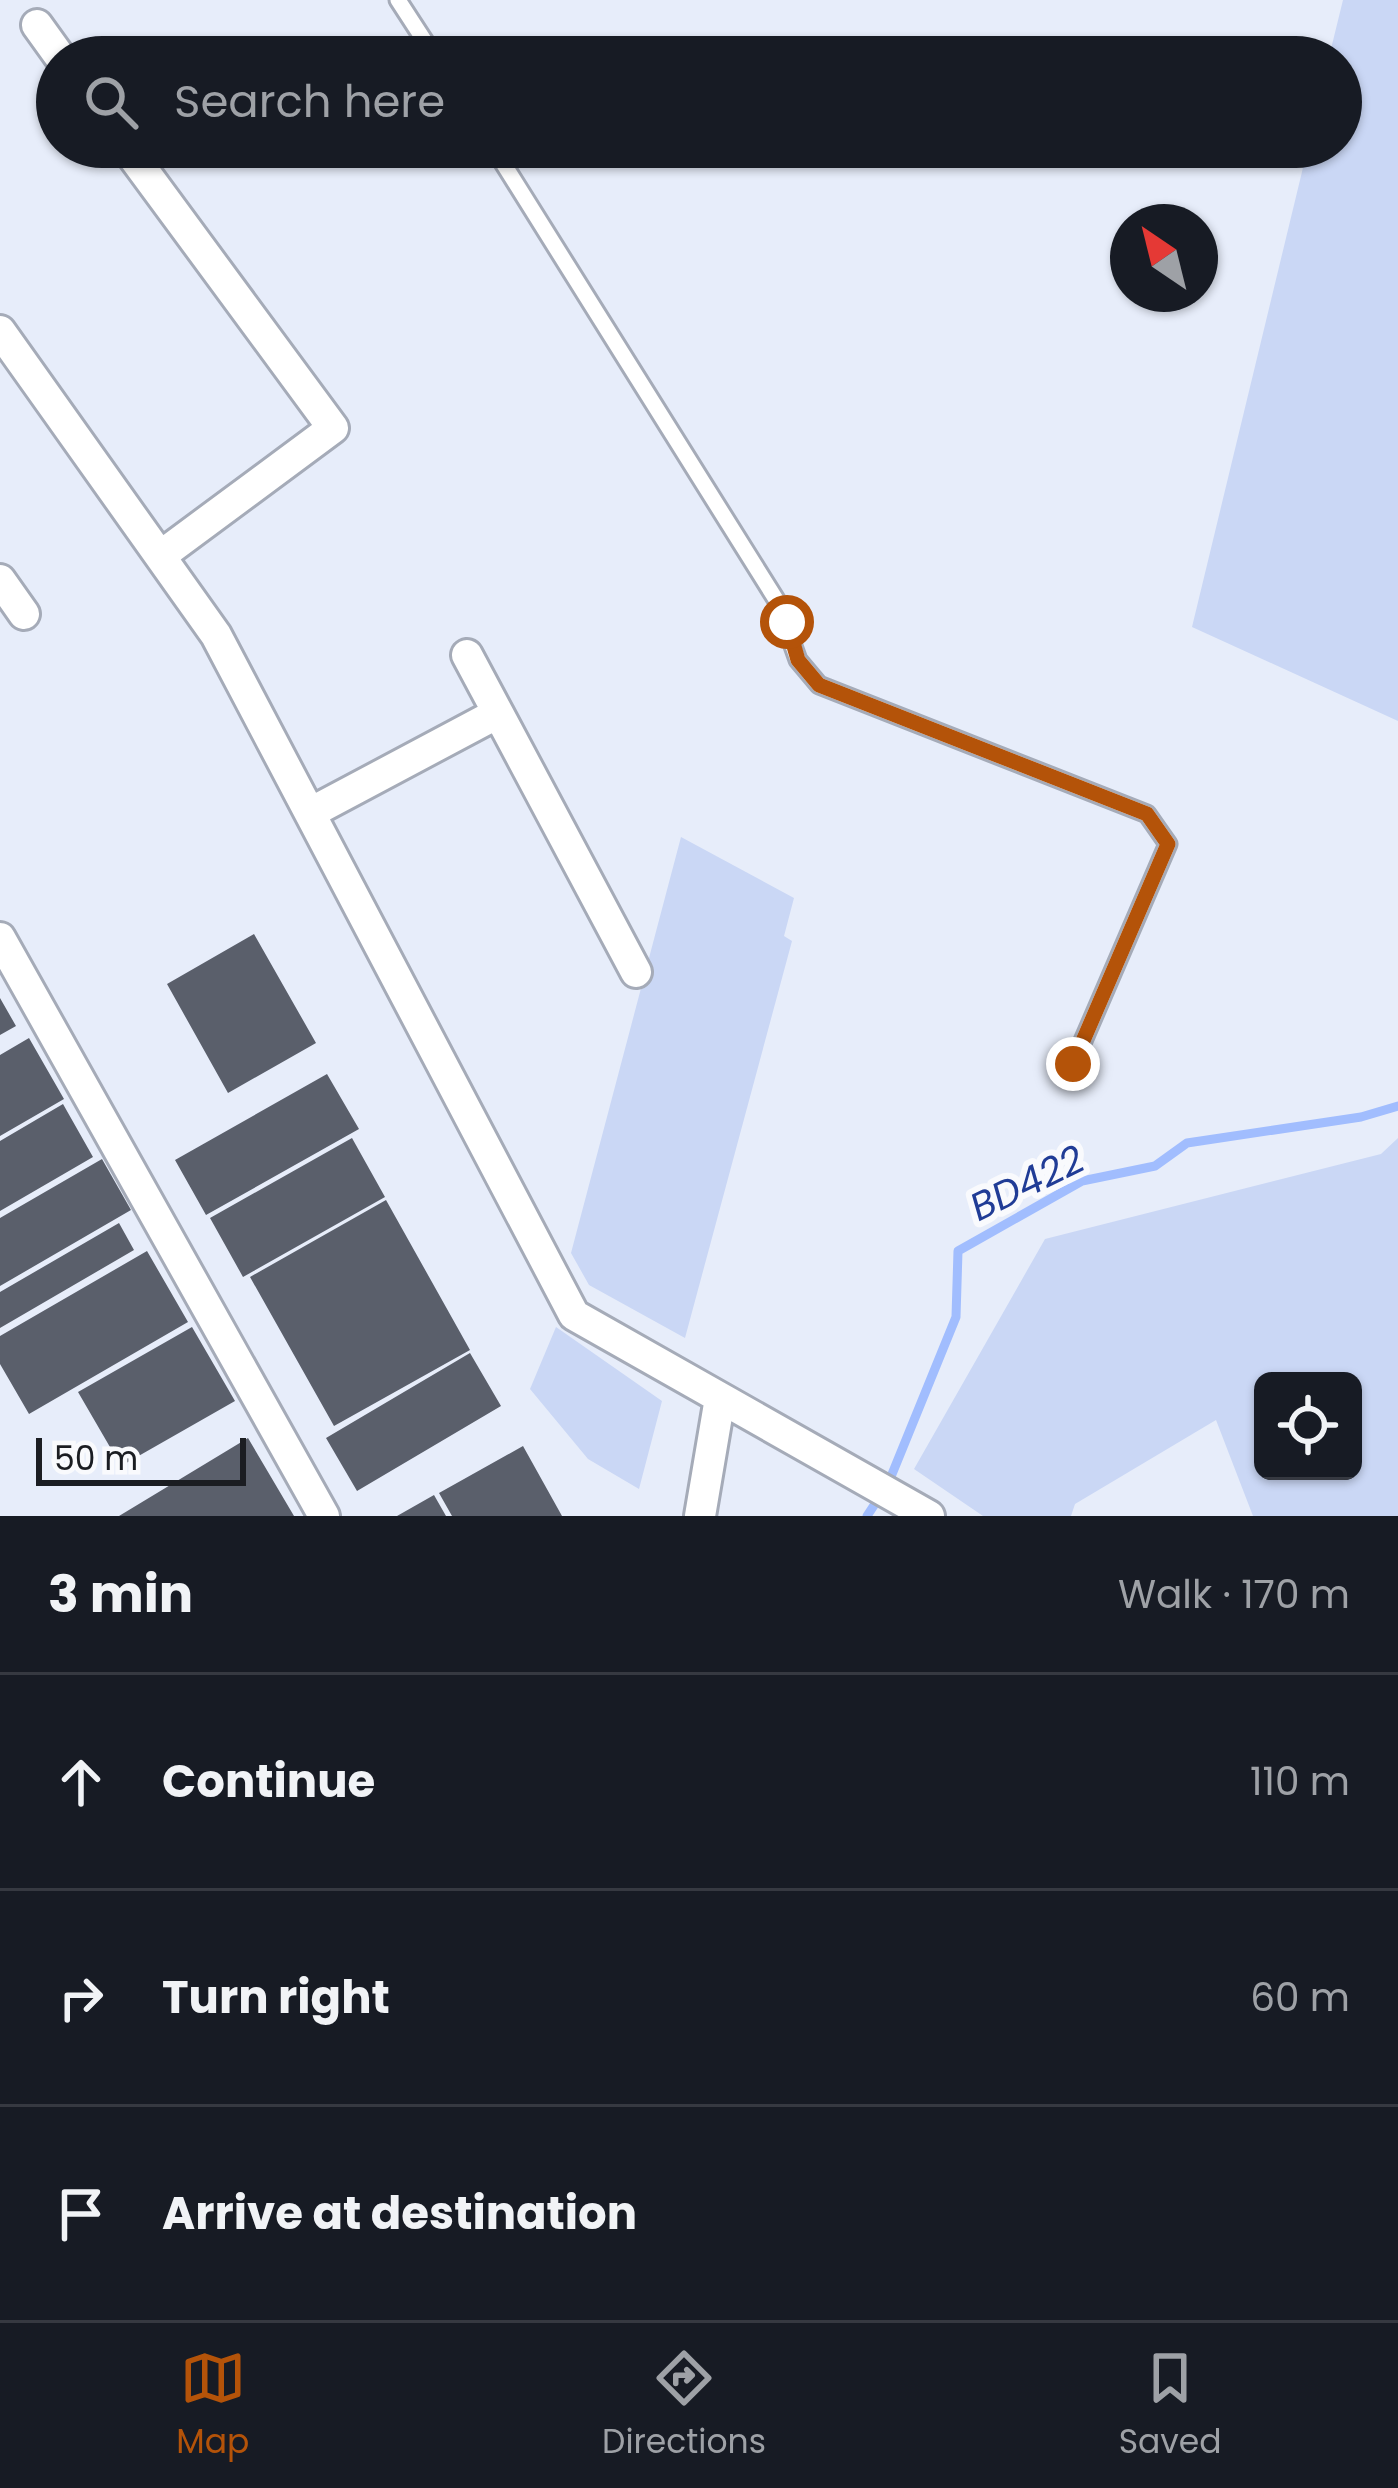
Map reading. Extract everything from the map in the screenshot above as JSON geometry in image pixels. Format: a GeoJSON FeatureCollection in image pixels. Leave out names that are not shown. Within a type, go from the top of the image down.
{"type":"FeatureCollection","features":[{"type":"Feature","properties":{"kind":"street"},"geometry":{"type":"LineString","coordinates":[[37,25],[45,36]]}},
{"type":"Feature","properties":{"kind":"street"},"geometry":{"type":"LineString","coordinates":[[142,168],[334,428],[163,554]]}},
{"type":"Feature","properties":{"kind":"street"},"geometry":{"type":"LineString","coordinates":[[4,344],[163,554],[217,635],[574,1315],[929,1516]]}},
{"type":"Feature","properties":{"kind":"street"},"geometry":{"type":"LineString","coordinates":[[0,580],[24,614]]}},
{"type":"Feature","properties":{"kind":"street"},"geometry":{"type":"LineString","coordinates":[[467,656],[636,972]]}},
{"type":"Feature","properties":{"kind":"street"},"geometry":{"type":"LineString","coordinates":[[310,813],[498,713]]}},
{"type":"Feature","properties":{"kind":"street"},"geometry":{"type":"LineString","coordinates":[[0,938],[323,1516]]}},
{"type":"Feature","properties":{"kind":"street"},"geometry":{"type":"LineString","coordinates":[[700,1516],[720,1398]]}},
{"type":"Feature","properties":{"kind":"lane"},"geometry":{"type":"LineString","coordinates":[[398,0],[421,36]]}},
{"type":"Feature","properties":{"kind":"lane"},"geometry":{"type":"LineString","coordinates":[[506,168],[777,601],[805,673],[819,685],[1147,814],[1165,832],[1168,844],[1073,1064]]}},
{"type":"Feature","properties":{"kind":"shaded area"},"geometry":{"type":"Polygon","coordinates":[[[1343,0],[1398,0],[1398,721],[1192,627],[1303,168],[1362,168],[1362,36],[1334,36],[1343,0]]]}},
{"type":"Feature","properties":{"kind":"shaded area"},"geometry":{"type":"Polygon","coordinates":[[[681,837],[794,898],[784,936],[792,941],[685,1338],[589,1285],[571,1253],[681,837]]]}},
{"type":"Feature","properties":{"kind":"shaded area"},"geometry":{"type":"Polygon","coordinates":[[[1398,1138],[1398,1516],[1253,1516],[1216,1420],[1075,1504],[1071,1516],[983,1516],[914,1469],[1045,1239],[1381,1154],[1398,1138]]]}},
{"type":"Feature","properties":{"kind":"shaded area"},"geometry":{"type":"Polygon","coordinates":[[[556,1327],[662,1401],[639,1489],[588,1459],[530,1389],[556,1327]]]}},
{"type":"Feature","properties":{"kind":"building"},"geometry":{"type":"Polygon","coordinates":[[[254,934],[316,1043],[228,1093],[167,984],[254,934]]]}},
{"type":"Feature","properties":{"kind":"building"},"geometry":{"type":"Polygon","coordinates":[[[0,998],[16,1026],[0,1035],[0,998]]]}},
{"type":"Feature","properties":{"kind":"building"},"geometry":{"type":"Polygon","coordinates":[[[29,1038],[64,1099],[0,1136],[0,1055],[29,1038]]]}},
{"type":"Feature","properties":{"kind":"building"},"geometry":{"type":"Polygon","coordinates":[[[327,1074],[359,1129],[206,1215],[175,1160],[327,1074]]]}},
{"type":"Feature","properties":{"kind":"building"},"geometry":{"type":"Polygon","coordinates":[[[63,1104],[93,1157],[0,1211],[0,1141],[63,1104]]]}},
{"type":"Feature","properties":{"kind":"building"},"geometry":{"type":"Polygon","coordinates":[[[352,1138],[385,1197],[243,1277],[210,1218],[352,1138]]]}},
{"type":"Feature","properties":{"kind":"building"},"geometry":{"type":"Polygon","coordinates":[[[102,1159],[131,1210],[0,1286],[0,1218],[102,1159]]]}},
{"type":"Feature","properties":{"kind":"building"},"geometry":{"type":"Polygon","coordinates":[[[386,1200],[470,1350],[334,1426],[250,1277],[386,1200]]]}},
{"type":"Feature","properties":{"kind":"building"},"geometry":{"type":"Polygon","coordinates":[[[119,1223],[134,1250],[0,1328],[0,1292],[119,1223]]]}},
{"type":"Feature","properties":{"kind":"building"},"geometry":{"type":"Polygon","coordinates":[[[147,1251],[188,1322],[29,1414],[0,1364],[0,1336],[147,1251]]]}},
{"type":"Feature","properties":{"kind":"building"},"geometry":{"type":"Polygon","coordinates":[[[192,1327],[235,1401],[121,1466],[78,1392],[192,1327]]]}},
{"type":"Feature","properties":{"kind":"building"},"geometry":{"type":"Polygon","coordinates":[[[470,1353],[501,1406],[357,1491],[326,1438],[470,1353]]]}},
{"type":"Feature","properties":{"kind":"building"},"geometry":{"type":"Polygon","coordinates":[[[248,1438],[294,1516],[119,1516],[248,1438]]]}},
{"type":"Feature","properties":{"kind":"building"},"geometry":{"type":"Polygon","coordinates":[[[523,1446],[562,1516],[452,1516],[439,1493],[523,1446]]]}},
{"type":"Feature","properties":{"kind":"building"},"geometry":{"type":"Polygon","coordinates":[[[434,1495],[446,1516],[397,1516],[434,1495]]]}},
{"type":"Feature","properties":{"kind":"waterway","name":"BD422"},"geometry":{"type":"LineString","coordinates":[[867,1516],[888,1484],[956,1317],[958,1251],[1082,1181],[1155,1166],[1187,1143],[1361,1117],[1398,1106]]}},
{"type":"Feature","properties":{"kind":"route"},"geometry":{"type":"LineString","coordinates":[[787,622],[798,660],[819,685],[1147,814],[1165,832],[1168,844],[1073,1064]]}}]}
